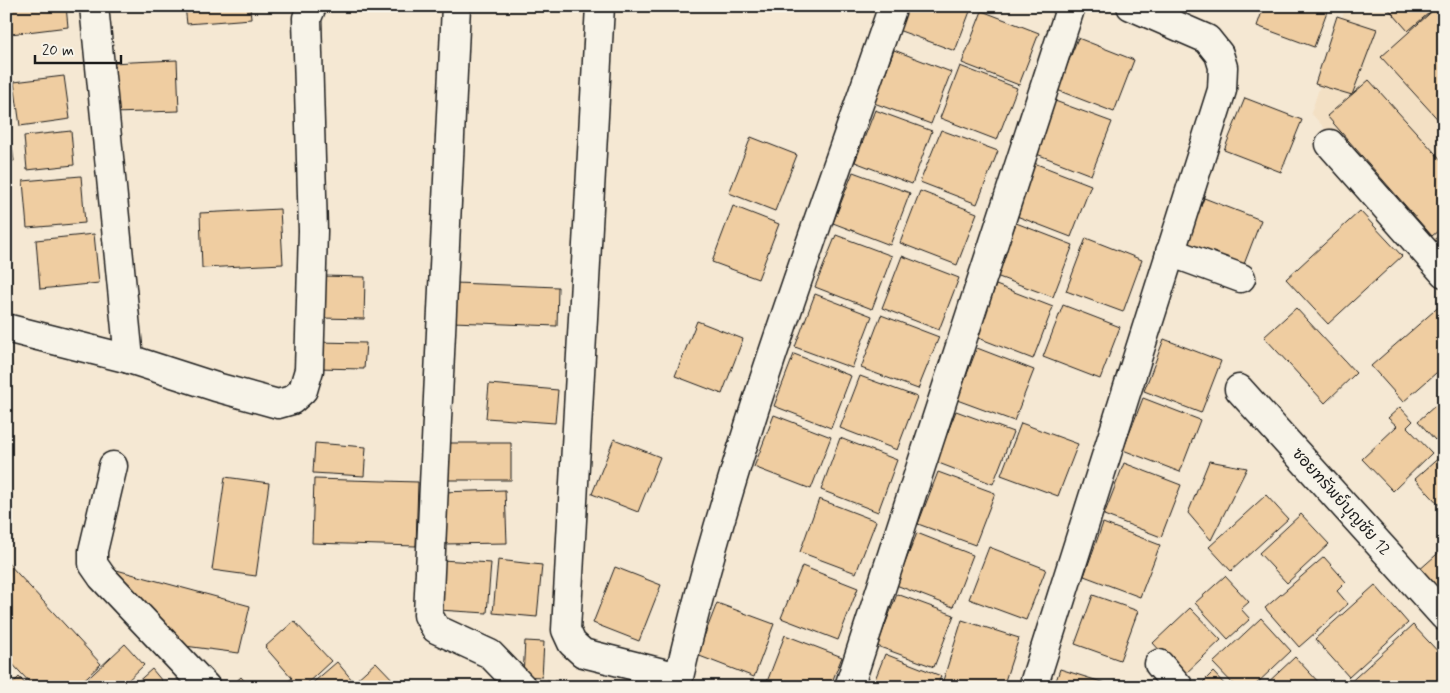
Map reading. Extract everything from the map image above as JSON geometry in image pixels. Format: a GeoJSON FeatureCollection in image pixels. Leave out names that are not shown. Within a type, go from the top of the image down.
{"type":"FeatureCollection","features":[{"type":"Feature","properties":{"kind":"street"},"geometry":{"type":"LineString","coordinates":[[94,6],[128,359]]}},
{"type":"Feature","properties":{"kind":"street"},"geometry":{"type":"LineString","coordinates":[[6,328],[128,359],[278,404],[292,400],[303,390],[309,370],[312,231],[307,18],[312,6]]}},
{"type":"Feature","properties":{"kind":"street"},"geometry":{"type":"LineString","coordinates":[[456,6],[428,615],[436,629],[490,654],[522,687]]}},
{"type":"Feature","properties":{"kind":"street"},"geometry":{"type":"LineString","coordinates":[[600,6],[566,630],[572,643],[583,652],[679,677],[693,618],[748,429],[893,6]]}},
{"type":"Feature","properties":{"kind":"street"},"geometry":{"type":"LineString","coordinates":[[849,687],[1071,6]]}},
{"type":"Feature","properties":{"kind":"street"},"geometry":{"type":"LineString","coordinates":[[1033,687],[1222,90],[1222,67],[1219,54],[1207,39],[1132,6]]}},
{"type":"Feature","properties":{"kind":"street"},"geometry":{"type":"LineString","coordinates":[[1330,144],[1444,273]]}},
{"type":"Feature","properties":{"kind":"street"},"geometry":{"type":"LineString","coordinates":[[1170,252],[1241,278]]}},
{"type":"Feature","properties":{"kind":"street","name":"ซอยทรัพย์บุญชัย 12"},"geometry":{"type":"LineString","coordinates":[[1239,388],[1444,616]]}},
{"type":"Feature","properties":{"kind":"street"},"geometry":{"type":"LineString","coordinates":[[114,466],[96,532],[93,564],[102,577],[200,685]]}},
{"type":"Feature","properties":{"kind":"street"},"geometry":{"type":"LineString","coordinates":[[1159,664],[1179,687]]}},
{"type":"Feature","properties":{"kind":"shaded area"},"geometry":{"type":"Polygon","coordinates":[[[1346,6],[1444,6],[1444,263],[1311,113],[1346,6]]]}},
{"type":"Feature","properties":{"kind":"building"},"geometry":{"type":"Polygon","coordinates":[[[8,6],[66,6],[68,27],[11,34],[8,6]]]}},
{"type":"Feature","properties":{"kind":"building"},"geometry":{"type":"Polygon","coordinates":[[[185,6],[250,6],[251,19],[187,24],[185,6]]]}},
{"type":"Feature","properties":{"kind":"building"},"geometry":{"type":"Polygon","coordinates":[[[907,6],[972,6],[955,51],[898,30],[907,6]]]}},
{"type":"Feature","properties":{"kind":"building"},"geometry":{"type":"Polygon","coordinates":[[[1264,6],[1329,6],[1314,47],[1257,26],[1264,6]]]}},
{"type":"Feature","properties":{"kind":"building"},"geometry":{"type":"Polygon","coordinates":[[[1386,6],[1437,6],[1408,31],[1386,6]]]}},
{"type":"Feature","properties":{"kind":"building"},"geometry":{"type":"Polygon","coordinates":[[[1438,6],[1444,6],[1444,126],[1381,57],[1438,6]]]}},
{"type":"Feature","properties":{"kind":"building"},"geometry":{"type":"Polygon","coordinates":[[[982,11],[1039,33],[1019,85],[962,63],[982,11]]]}},
{"type":"Feature","properties":{"kind":"building"},"geometry":{"type":"Polygon","coordinates":[[[1337,16],[1377,29],[1352,95],[1315,84],[1337,16]]]}},
{"type":"Feature","properties":{"kind":"building"},"geometry":{"type":"Polygon","coordinates":[[[1078,38],[1134,60],[1114,112],[1057,90],[1078,38]]]}},
{"type":"Feature","properties":{"kind":"building"},"geometry":{"type":"Polygon","coordinates":[[[894,50],[951,72],[931,124],[874,103],[894,50]]]}},
{"type":"Feature","properties":{"kind":"building"},"geometry":{"type":"Polygon","coordinates":[[[177,60],[179,111],[112,113],[110,63],[177,60]]]}},
{"type":"Feature","properties":{"kind":"building"},"geometry":{"type":"Polygon","coordinates":[[[960,66],[1017,88],[997,140],[940,118],[960,66]]]}},
{"type":"Feature","properties":{"kind":"building"},"geometry":{"type":"Polygon","coordinates":[[[64,76],[70,119],[20,126],[14,82],[64,76]]]}},
{"type":"Feature","properties":{"kind":"building"},"geometry":{"type":"Polygon","coordinates":[[[1369,80],[1444,163],[1444,226],[1432,236],[1327,116],[1369,80]]]}},
{"type":"Feature","properties":{"kind":"building"},"geometry":{"type":"Polygon","coordinates":[[[1245,98],[1302,120],[1281,172],[1224,150],[1245,98]]]}},
{"type":"Feature","properties":{"kind":"building"},"geometry":{"type":"Polygon","coordinates":[[[1055,101],[1112,122],[1091,175],[1034,153],[1055,101]]]}},
{"type":"Feature","properties":{"kind":"building"},"geometry":{"type":"Polygon","coordinates":[[[6,104],[14,161],[6,162],[6,104]]]}},
{"type":"Feature","properties":{"kind":"building"},"geometry":{"type":"Polygon","coordinates":[[[875,110],[932,131],[912,184],[855,162],[875,110]]]}},
{"type":"Feature","properties":{"kind":"building"},"geometry":{"type":"Polygon","coordinates":[[[941,130],[998,151],[977,204],[920,182],[941,130]]]}},
{"type":"Feature","properties":{"kind":"building"},"geometry":{"type":"Polygon","coordinates":[[[71,131],[74,165],[27,170],[24,136],[71,131]]]}},
{"type":"Feature","properties":{"kind":"building"},"geometry":{"type":"Polygon","coordinates":[[[751,137],[797,155],[775,211],[729,193],[751,137]]]}},
{"type":"Feature","properties":{"kind":"building"},"geometry":{"type":"Polygon","coordinates":[[[1034,163],[1091,185],[1071,237],[1014,215],[1034,163]]]}},
{"type":"Feature","properties":{"kind":"building"},"geometry":{"type":"Polygon","coordinates":[[[853,172],[910,193],[890,245],[833,223],[853,172]]]}},
{"type":"Feature","properties":{"kind":"building"},"geometry":{"type":"Polygon","coordinates":[[[81,176],[85,223],[27,228],[23,181],[81,176]]]}},
{"type":"Feature","properties":{"kind":"building"},"geometry":{"type":"Polygon","coordinates":[[[920,191],[977,213],[957,265],[900,243],[920,191]]]}},
{"type":"Feature","properties":{"kind":"building"},"geometry":{"type":"Polygon","coordinates":[[[1204,198],[1261,220],[1241,272],[1184,251],[1204,198]]]}},
{"type":"Feature","properties":{"kind":"building"},"geometry":{"type":"Polygon","coordinates":[[[733,206],[779,224],[758,279],[712,262],[733,206]]]}},
{"type":"Feature","properties":{"kind":"building"},"geometry":{"type":"Polygon","coordinates":[[[280,209],[283,264],[202,268],[200,213],[280,209]]]}},
{"type":"Feature","properties":{"kind":"building"},"geometry":{"type":"Polygon","coordinates":[[[1360,211],[1402,256],[1328,324],[1286,279],[1360,211]]]}},
{"type":"Feature","properties":{"kind":"building"},"geometry":{"type":"Polygon","coordinates":[[[1016,223],[1073,245],[1053,297],[996,276],[1016,223]]]}},
{"type":"Feature","properties":{"kind":"building"},"geometry":{"type":"Polygon","coordinates":[[[1444,231],[1444,250],[1434,240],[1444,231]]]}},
{"type":"Feature","properties":{"kind":"building"},"geometry":{"type":"Polygon","coordinates":[[[94,234],[99,283],[40,289],[36,240],[94,234]]]}},
{"type":"Feature","properties":{"kind":"building"},"geometry":{"type":"Polygon","coordinates":[[[836,235],[892,256],[872,309],[815,287],[836,235]]]}},
{"type":"Feature","properties":{"kind":"building"},"geometry":{"type":"Polygon","coordinates":[[[1086,238],[1142,260],[1123,312],[1066,291],[1086,238]]]}},
{"type":"Feature","properties":{"kind":"building"},"geometry":{"type":"Polygon","coordinates":[[[902,256],[959,278],[939,330],[882,308],[902,256]]]}},
{"type":"Feature","properties":{"kind":"building"},"geometry":{"type":"Polygon","coordinates":[[[323,276],[365,277],[364,319],[322,318],[323,276]]]}},
{"type":"Feature","properties":{"kind":"building"},"geometry":{"type":"Polygon","coordinates":[[[455,283],[558,287],[557,326],[453,322],[455,283]]]}},
{"type":"Feature","properties":{"kind":"building"},"geometry":{"type":"Polygon","coordinates":[[[996,285],[1053,307],[1033,359],[976,337],[996,285]]]}},
{"type":"Feature","properties":{"kind":"building"},"geometry":{"type":"Polygon","coordinates":[[[815,294],[872,316],[852,368],[795,347],[815,294]]]}},
{"type":"Feature","properties":{"kind":"building"},"geometry":{"type":"Polygon","coordinates":[[[1442,304],[1444,366],[1403,402],[1371,366],[1442,304]]]}},
{"type":"Feature","properties":{"kind":"building"},"geometry":{"type":"Polygon","coordinates":[[[1063,305],[1120,327],[1100,379],[1043,357],[1063,305]]]}},
{"type":"Feature","properties":{"kind":"building"},"geometry":{"type":"Polygon","coordinates":[[[1296,308],[1356,373],[1325,403],[1264,337],[1296,308]]]}},
{"type":"Feature","properties":{"kind":"building"},"geometry":{"type":"Polygon","coordinates":[[[881,315],[939,337],[918,389],[861,368],[881,315]]]}},
{"type":"Feature","properties":{"kind":"building"},"geometry":{"type":"Polygon","coordinates":[[[697,321],[743,339],[722,394],[675,376],[697,321]]]}},
{"type":"Feature","properties":{"kind":"building"},"geometry":{"type":"Polygon","coordinates":[[[1164,339],[1221,361],[1201,413],[1144,391],[1164,339]]]}},
{"type":"Feature","properties":{"kind":"building"},"geometry":{"type":"Polygon","coordinates":[[[317,342],[366,343],[364,369],[316,368],[317,342]]]}},
{"type":"Feature","properties":{"kind":"building"},"geometry":{"type":"Polygon","coordinates":[[[977,348],[1034,370],[1014,421],[957,400],[977,348]]]}},
{"type":"Feature","properties":{"kind":"building"},"geometry":{"type":"Polygon","coordinates":[[[794,354],[851,376],[831,428],[774,406],[794,354]]]}},
{"type":"Feature","properties":{"kind":"building"},"geometry":{"type":"Polygon","coordinates":[[[860,376],[917,397],[897,450],[840,428],[860,376]]]}},
{"type":"Feature","properties":{"kind":"building"},"geometry":{"type":"Polygon","coordinates":[[[489,384],[558,390],[555,423],[486,418],[489,384]]]}},
{"type":"Feature","properties":{"kind":"building"},"geometry":{"type":"Polygon","coordinates":[[[1143,398],[1200,420],[1180,472],[1123,450],[1143,398]]]}},
{"type":"Feature","properties":{"kind":"building"},"geometry":{"type":"Polygon","coordinates":[[[1444,398],[1444,431],[1435,440],[1418,421],[1444,398]]]}},
{"type":"Feature","properties":{"kind":"building"},"geometry":{"type":"Polygon","coordinates":[[[1400,407],[1413,421],[1407,427],[1432,453],[1393,491],[1362,459],[1397,426],[1388,418],[1400,407]]]}},
{"type":"Feature","properties":{"kind":"building"},"geometry":{"type":"Polygon","coordinates":[[[956,411],[1013,432],[993,484],[936,462],[956,411]]]}},
{"type":"Feature","properties":{"kind":"building"},"geometry":{"type":"Polygon","coordinates":[[[774,415],[831,437],[811,489],[754,467],[774,415]]]}},
{"type":"Feature","properties":{"kind":"building"},"geometry":{"type":"Polygon","coordinates":[[[1021,423],[1078,444],[1058,496],[1001,475],[1021,423]]]}},
{"type":"Feature","properties":{"kind":"building"},"geometry":{"type":"Polygon","coordinates":[[[840,438],[897,460],[878,512],[821,490],[840,438]]]}},
{"type":"Feature","properties":{"kind":"building"},"geometry":{"type":"Polygon","coordinates":[[[614,439],[660,457],[638,512],[592,494],[614,439]]]}},
{"type":"Feature","properties":{"kind":"building"},"geometry":{"type":"Polygon","coordinates":[[[315,443],[366,447],[364,476],[313,473],[315,443]]]}},
{"type":"Feature","properties":{"kind":"building"},"geometry":{"type":"Polygon","coordinates":[[[447,443],[511,443],[511,480],[446,480],[447,443]]]}},
{"type":"Feature","properties":{"kind":"building"},"geometry":{"type":"Polygon","coordinates":[[[1444,455],[1444,510],[1415,479],[1444,455]]]}},
{"type":"Feature","properties":{"kind":"building"},"geometry":{"type":"Polygon","coordinates":[[[1209,461],[1247,468],[1211,540],[1188,513],[1209,461]]]}},
{"type":"Feature","properties":{"kind":"building"},"geometry":{"type":"Polygon","coordinates":[[[1124,463],[1181,485],[1161,537],[1104,515],[1124,463]]]}},
{"type":"Feature","properties":{"kind":"building"},"geometry":{"type":"Polygon","coordinates":[[[938,472],[995,493],[975,545],[918,524],[938,472]]]}},
{"type":"Feature","properties":{"kind":"building"},"geometry":{"type":"Polygon","coordinates":[[[225,477],[269,483],[256,576],[212,570],[225,477]]]}},
{"type":"Feature","properties":{"kind":"building"},"geometry":{"type":"Polygon","coordinates":[[[314,479],[418,482],[416,546],[312,543],[314,479]]]}},
{"type":"Feature","properties":{"kind":"building"},"geometry":{"type":"Polygon","coordinates":[[[505,490],[507,543],[443,544],[442,492],[505,490]]]}},
{"type":"Feature","properties":{"kind":"building"},"geometry":{"type":"Polygon","coordinates":[[[1266,495],[1288,519],[1231,571],[1209,547],[1266,495]]]}},
{"type":"Feature","properties":{"kind":"building"},"geometry":{"type":"Polygon","coordinates":[[[819,499],[876,521],[856,573],[800,552],[819,499]]]}},
{"type":"Feature","properties":{"kind":"building"},"geometry":{"type":"Polygon","coordinates":[[[1301,514],[1329,544],[1287,583],[1259,553],[1301,514]]]}},
{"type":"Feature","properties":{"kind":"building"},"geometry":{"type":"Polygon","coordinates":[[[1103,523],[1160,545],[1140,597],[1084,576],[1103,523]]]}},
{"type":"Feature","properties":{"kind":"building"},"geometry":{"type":"Polygon","coordinates":[[[917,533],[973,555],[953,607],[896,585],[917,533]]]}},
{"type":"Feature","properties":{"kind":"building"},"geometry":{"type":"Polygon","coordinates":[[[989,547],[1046,569],[1026,620],[969,599],[989,547]]]}},
{"type":"Feature","properties":{"kind":"building"},"geometry":{"type":"Polygon","coordinates":[[[1444,548],[1444,585],[1436,592],[1418,571],[1444,548]]]}},
{"type":"Feature","properties":{"kind":"building"},"geometry":{"type":"Polygon","coordinates":[[[1324,557],[1346,582],[1337,591],[1348,604],[1299,647],[1265,608],[1324,557]]]}},
{"type":"Feature","properties":{"kind":"building"},"geometry":{"type":"Polygon","coordinates":[[[441,560],[491,563],[487,613],[438,610],[441,560]]]}},
{"type":"Feature","properties":{"kind":"building"},"geometry":{"type":"Polygon","coordinates":[[[498,560],[542,565],[537,617],[493,613],[498,560]]]}},
{"type":"Feature","properties":{"kind":"building"},"geometry":{"type":"Polygon","coordinates":[[[7,562],[101,664],[76,687],[34,687],[6,657],[7,562]]]}},
{"type":"Feature","properties":{"kind":"building"},"geometry":{"type":"Polygon","coordinates":[[[802,566],[858,588],[838,640],[781,618],[802,566]]]}},
{"type":"Feature","properties":{"kind":"building"},"geometry":{"type":"Polygon","coordinates":[[[615,567],[661,585],[639,641],[593,623],[615,567]]]}},
{"type":"Feature","properties":{"kind":"building"},"geometry":{"type":"Polygon","coordinates":[[[109,568],[250,606],[239,653],[177,645],[109,568]]]}},
{"type":"Feature","properties":{"kind":"building"},"geometry":{"type":"Polygon","coordinates":[[[1225,576],[1249,602],[1241,609],[1250,619],[1228,639],[1195,603],[1225,576]]]}},
{"type":"Feature","properties":{"kind":"building"},"geometry":{"type":"Polygon","coordinates":[[[1375,585],[1408,623],[1349,677],[1315,639],[1375,585]]]}},
{"type":"Feature","properties":{"kind":"building"},"geometry":{"type":"Polygon","coordinates":[[[897,594],[954,615],[934,667],[877,646],[897,594]]]}},
{"type":"Feature","properties":{"kind":"building"},"geometry":{"type":"Polygon","coordinates":[[[1093,595],[1138,611],[1120,660],[1075,644],[1093,595]]]}},
{"type":"Feature","properties":{"kind":"building"},"geometry":{"type":"Polygon","coordinates":[[[717,603],[774,624],[754,677],[697,655],[717,603]]]}},
{"type":"Feature","properties":{"kind":"building"},"geometry":{"type":"Polygon","coordinates":[[[1190,608],[1221,640],[1183,676],[1153,643],[1190,608]]]}},
{"type":"Feature","properties":{"kind":"building"},"geometry":{"type":"Polygon","coordinates":[[[1261,618],[1291,651],[1253,687],[1236,687],[1213,663],[1261,618]]]}},
{"type":"Feature","properties":{"kind":"building"},"geometry":{"type":"Polygon","coordinates":[[[962,620],[1019,638],[1003,687],[941,687],[962,620]]]}},
{"type":"Feature","properties":{"kind":"building"},"geometry":{"type":"Polygon","coordinates":[[[294,621],[331,661],[303,687],[288,687],[285,684],[292,678],[265,647],[294,621]]]}},
{"type":"Feature","properties":{"kind":"building"},"geometry":{"type":"Polygon","coordinates":[[[1413,625],[1444,658],[1444,687],[1345,687],[1413,625]]]}},
{"type":"Feature","properties":{"kind":"building"},"geometry":{"type":"Polygon","coordinates":[[[785,635],[842,657],[830,687],[765,687],[785,635]]]}},
{"type":"Feature","properties":{"kind":"building"},"geometry":{"type":"Polygon","coordinates":[[[525,641],[544,642],[542,677],[523,676],[525,641]]]}},
{"type":"Feature","properties":{"kind":"building"},"geometry":{"type":"Polygon","coordinates":[[[125,644],[144,665],[121,687],[79,687],[125,644]]]}},
{"type":"Feature","properties":{"kind":"building"},"geometry":{"type":"Polygon","coordinates":[[[885,654],[941,676],[937,687],[872,687],[885,654]]]}},
{"type":"Feature","properties":{"kind":"building"},"geometry":{"type":"Polygon","coordinates":[[[1295,657],[1323,687],[1263,687],[1295,657]]]}},
{"type":"Feature","properties":{"kind":"building"},"geometry":{"type":"Polygon","coordinates":[[[337,662],[358,687],[308,687],[337,662]]]}},
{"type":"Feature","properties":{"kind":"building"},"geometry":{"type":"Polygon","coordinates":[[[376,662],[398,685],[396,687],[363,687],[356,680],[376,662]]]}},
{"type":"Feature","properties":{"kind":"building"},"geometry":{"type":"Polygon","coordinates":[[[152,669],[167,687],[135,687],[134,685],[152,669]]]}},
{"type":"Feature","properties":{"kind":"building"},"geometry":{"type":"Polygon","coordinates":[[[1060,669],[1111,685],[1110,687],[1054,687],[1060,669]]]}},
{"type":"Feature","properties":{"kind":"building"},"geometry":{"type":"Polygon","coordinates":[[[1213,672],[1227,687],[1198,687],[1213,672]]]}},
{"type":"Feature","properties":{"kind":"building"},"geometry":{"type":"Polygon","coordinates":[[[19,677],[28,687],[9,687],[19,677]]]}},
{"type":"Feature","properties":{"kind":"building"},"geometry":{"type":"Polygon","coordinates":[[[241,677],[250,687],[230,687],[241,677]]]}},
{"type":"Feature","properties":{"kind":"building"},"geometry":{"type":"Polygon","coordinates":[[[547,680],[612,687],[547,687],[547,680]]]}}]}
